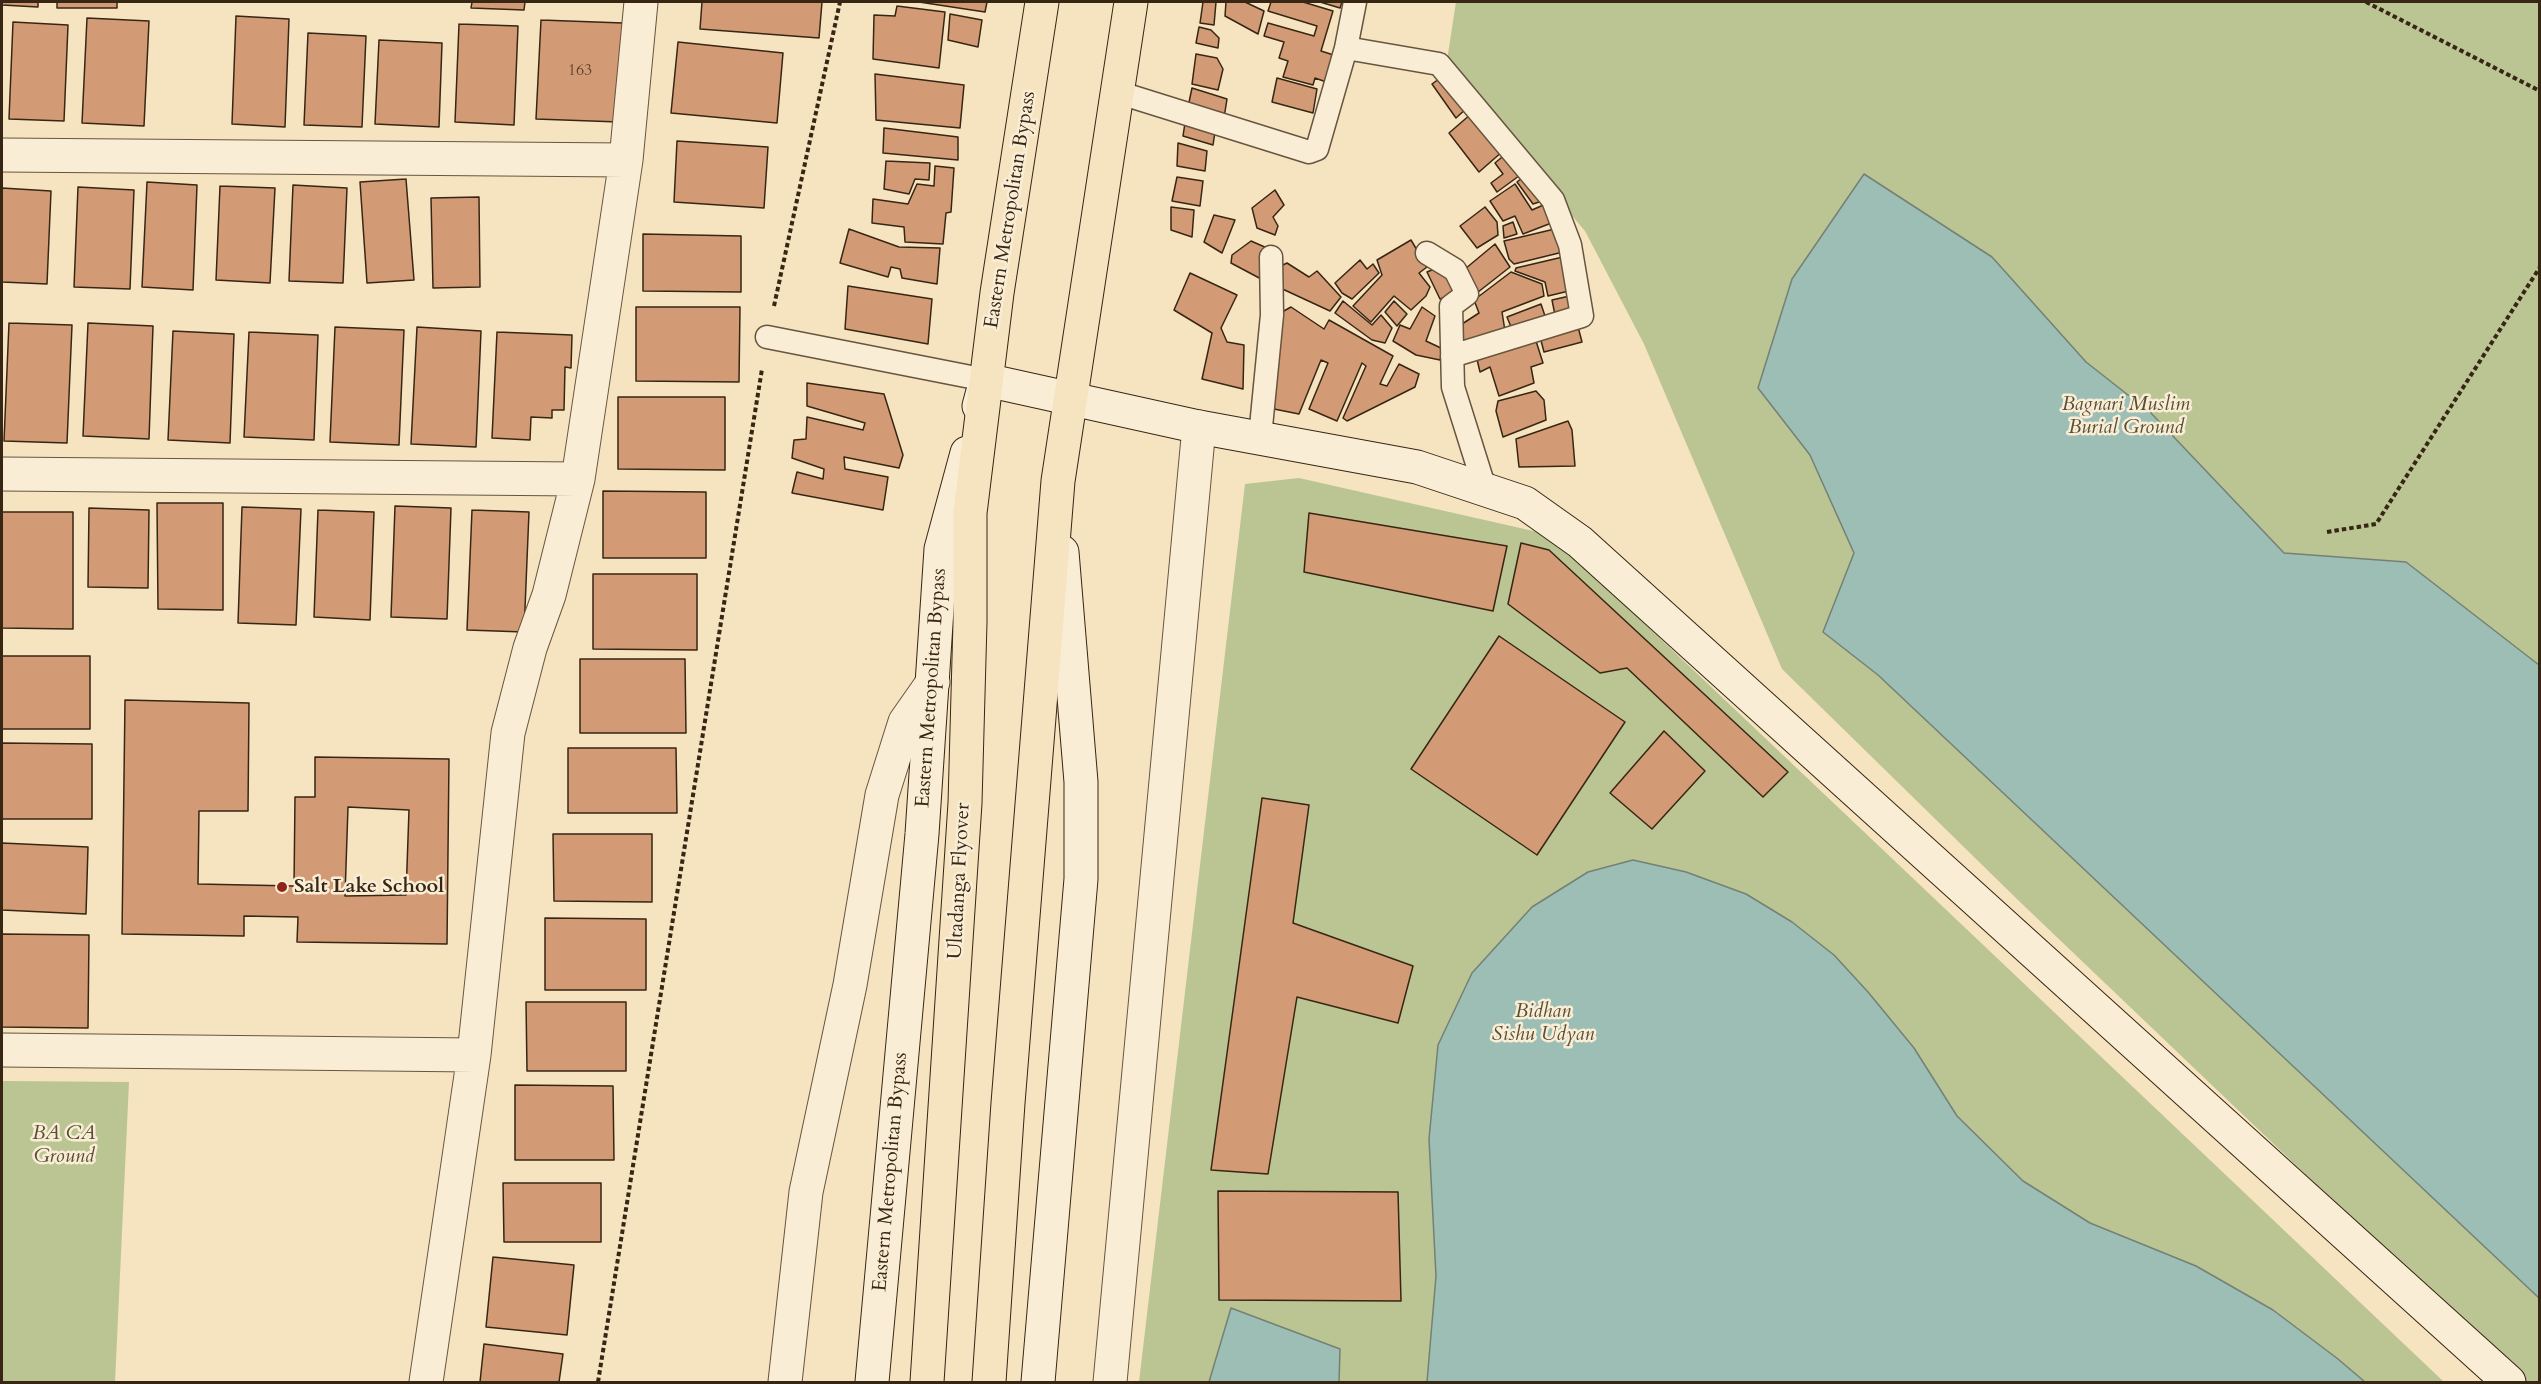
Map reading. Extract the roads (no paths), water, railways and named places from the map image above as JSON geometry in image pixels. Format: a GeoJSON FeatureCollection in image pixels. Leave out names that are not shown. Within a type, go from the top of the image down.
{"type":"FeatureCollection","features":[{"type":"Feature","properties":{"kind":"main road","name":"Eastern Metropolitan Bypass"},"geometry":{"type":"LineString","coordinates":[[986,380],[1042,2]]}},
{"type":"Feature","properties":{"kind":"main road"},"geometry":{"type":"LineString","coordinates":[[988,1383],[1008,1103],[1059,481],[1131,2]]}},
{"type":"Feature","properties":{"kind":"main road","name":"Ultadanga Flyover"},"geometry":{"type":"LineString","coordinates":[[927,1383],[965,803],[970,622],[970,513],[986,380]]}},
{"type":"Feature","properties":{"kind":"street"},"geometry":{"type":"LineString","coordinates":[[426,1383],[474,1055],[508,733],[530,648],[549,595],[578,479],[626,160],[641,2]]}},
{"type":"Feature","properties":{"kind":"street"},"geometry":{"type":"LineString","coordinates":[[2,155],[626,160]]}},
{"type":"Feature","properties":{"kind":"street"},"geometry":{"type":"LineString","coordinates":[[986,380],[1199,426],[1416,467],[1525,503],[1580,542],[2509,1383]]}},
{"type":"Feature","properties":{"kind":"street","name":"Eastern Metropolitan Bypass"},"geometry":{"type":"LineString","coordinates":[[872,1383],[922,834],[941,549],[986,380]]}},
{"type":"Feature","properties":{"kind":"street"},"geometry":{"type":"LineString","coordinates":[[1110,1383],[1199,426]]}},
{"type":"Feature","properties":{"kind":"street"},"geometry":{"type":"LineString","coordinates":[[2,474],[578,479]]}},
{"type":"Feature","properties":{"kind":"street"},"geometry":{"type":"LineString","coordinates":[[1038,1383],[1081,879],[1081,782],[1065,590],[1059,481]]}},
{"type":"Feature","properties":{"kind":"street"},"geometry":{"type":"LineString","coordinates":[[785,1383],[806,1192],[850,985],[882,795],[905,722],[933,682]]}},
{"type":"Feature","properties":{"kind":"street"},"geometry":{"type":"LineString","coordinates":[[2,1050],[474,1055]]}},
{"type":"Feature","properties":{"kind":"lane"},"geometry":{"type":"LineString","coordinates":[[1117,92],[1309,152],[1317,149],[1321,143],[1346,48],[1355,2]]}},
{"type":"Feature","properties":{"kind":"lane"},"geometry":{"type":"LineString","coordinates":[[1346,48],[1439,64],[1553,200],[1569,244],[1582,316],[1452,356]]}},
{"type":"Feature","properties":{"kind":"lane"},"geometry":{"type":"LineString","coordinates":[[1427,253],[1455,270],[1467,294],[1452,306],[1453,387],[1485,489]]}},
{"type":"Feature","properties":{"kind":"lane"},"geometry":{"type":"LineString","coordinates":[[1260,437],[1272,315],[1271,257]]}},
{"type":"Feature","properties":{"kind":"lane"},"geometry":{"type":"LineString","coordinates":[[767,338],[986,380]]}},
{"type":"Feature","properties":{"kind":"water"},"geometry":{"type":"Polygon","coordinates":[[[1864,174],[1992,257],[2086,362],[2151,413],[2284,553],[2406,562],[2539,665],[2539,1298],[1878,675],[1823,632],[1854,553],[1810,455],[1758,388],[1792,279],[1864,174]]]}},
{"type":"Feature","properties":{"kind":"water"},"geometry":{"type":"Polygon","coordinates":[[[1633,860],[1686,872],[1746,894],[1792,922],[1834,955],[1868,992],[1914,1048],[1957,1116],[2023,1181],[2090,1223],[2196,1266],[2273,1310],[2365,1382],[1427,1382],[1436,1276],[1429,1139],[1438,1045],[1472,973],[1532,907],[1588,872],[1633,860]]]}},
{"type":"Feature","properties":{"kind":"water"},"geometry":{"type":"Polygon","coordinates":[[[1231,1308],[1340,1349],[1339,1382],[1209,1382],[1231,1308]]]}},
{"type":"Feature","properties":{"kind":"place","name":"Salt Lake School"},"geometry":{"type":"Point","coordinates":[282,887]}},
{"type":"Feature","properties":{"kind":"park label","name":"Bagnari Muslim Burial Ground"},"geometry":{"type":"Point","coordinates":[2126,416]}},
{"type":"Feature","properties":{"kind":"park label","name":"Bidhan Sishu Udyan"},"geometry":{"type":"Point","coordinates":[1543,1024]}},
{"type":"Feature","properties":{"kind":"park label","name":"BA CA Ground"},"geometry":{"type":"Point","coordinates":[64,1146]}}]}
